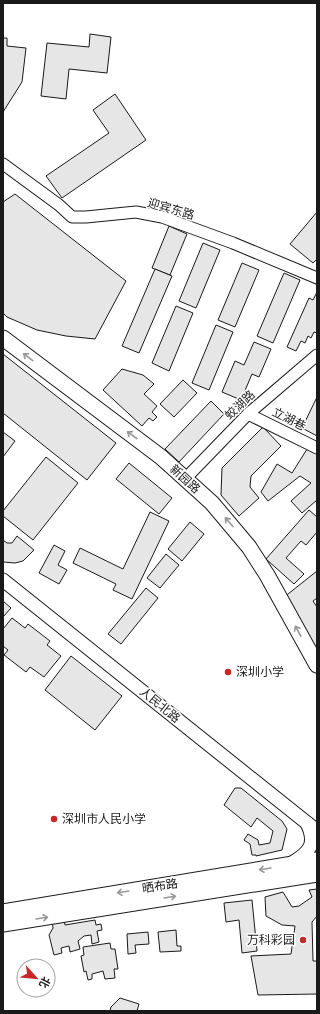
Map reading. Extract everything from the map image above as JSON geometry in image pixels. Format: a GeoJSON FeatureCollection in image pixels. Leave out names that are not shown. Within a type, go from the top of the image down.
{"type":"FeatureCollection","features":[{"type":"Feature","properties":{"kind":"main road","name":"新园路"},"geometry":{"type":"LineString","coordinates":[[3,338],[148,447],[212,503],[249,547],[267,575],[317,665]]}},
{"type":"Feature","properties":{"kind":"main road","name":"晒布路"},"geometry":{"type":"LineString","coordinates":[[3,912],[317,860]]}},
{"type":"Feature","properties":{"kind":"main road","name":"晒布路"},"geometry":{"type":"LineString","coordinates":[[3,924],[317,874]]}},
{"type":"Feature","properties":{"kind":"street","name":"迎宾东路"},"geometry":{"type":"LineString","coordinates":[[3,164],[72,216],[86,217],[136,212],[162,217],[233,243],[317,278]]}},
{"type":"Feature","properties":{"kind":"street","name":"蛟湖路"},"geometry":{"type":"LineString","coordinates":[[185,479],[248,414],[317,355]]}},
{"type":"Feature","properties":{"kind":"street","name":"立湖巷"},"geometry":{"type":"LineString","coordinates":[[248,414],[317,448]]}},
{"type":"Feature","properties":{"kind":"street","name":"人民北路"},"geometry":{"type":"LineString","coordinates":[[3,580],[312,827]]}},
{"type":"Feature","properties":{"kind":"street"},"geometry":{"type":"LineString","coordinates":[[290,864],[305,855],[310,848],[312,842],[312,827]]}},
{"type":"Feature","properties":{"kind":"building"},"geometry":{"type":"Polygon","coordinates":[[[90,34],[111,37],[107,73],[69,69],[66,99],[41,96],[47,43],[89,47],[90,34]]]}},
{"type":"Feature","properties":{"kind":"building"},"geometry":{"type":"Polygon","coordinates":[[[3,38],[7,38],[7,46],[26,48],[22,82],[3,112],[3,38]]]}},
{"type":"Feature","properties":{"kind":"building"},"geometry":{"type":"Polygon","coordinates":[[[115,94],[146,140],[62,198],[46,176],[109,133],[93,110],[115,94]]]}},
{"type":"Feature","properties":{"kind":"building"},"geometry":{"type":"Polygon","coordinates":[[[15,194],[126,281],[95,339],[66,336],[37,330],[7,317],[3,313],[3,202],[15,194]]]}},
{"type":"Feature","properties":{"kind":"building"},"geometry":{"type":"Polygon","coordinates":[[[317,212],[317,259],[313,263],[290,244],[317,212]]]}},
{"type":"Feature","properties":{"kind":"building"},"geometry":{"type":"Polygon","coordinates":[[[169,226],[187,234],[170,275],[152,268],[169,226]]]}},
{"type":"Feature","properties":{"kind":"building"},"geometry":{"type":"Polygon","coordinates":[[[203,243],[220,250],[196,308],[179,301],[203,243]]]}},
{"type":"Feature","properties":{"kind":"building"},"geometry":{"type":"Polygon","coordinates":[[[242,263],[259,270],[235,327],[218,320],[242,263]]]}},
{"type":"Feature","properties":{"kind":"building"},"geometry":{"type":"Polygon","coordinates":[[[155,269],[172,276],[139,353],[122,346],[155,269]]]}},
{"type":"Feature","properties":{"kind":"building"},"geometry":{"type":"Polygon","coordinates":[[[284,273],[300,280],[273,343],[257,336],[284,273]]]}},
{"type":"Feature","properties":{"kind":"building"},"geometry":{"type":"Polygon","coordinates":[[[317,292],[317,333],[314,332],[311,338],[308,336],[305,343],[301,341],[296,351],[287,347],[309,298],[313,300],[317,292]]]}},
{"type":"Feature","properties":{"kind":"building"},"geometry":{"type":"Polygon","coordinates":[[[176,306],[193,313],[169,371],[152,363],[176,306]]]}},
{"type":"Feature","properties":{"kind":"building"},"geometry":{"type":"Polygon","coordinates":[[[216,325],[233,332],[209,390],[192,383],[216,325]]]}},
{"type":"Feature","properties":{"kind":"building"},"geometry":{"type":"Polygon","coordinates":[[[254,342],[271,349],[259,377],[252,374],[241,400],[222,392],[235,361],[244,365],[254,342]]]}},
{"type":"Feature","properties":{"kind":"building"},"geometry":{"type":"Polygon","coordinates":[[[3,354],[116,443],[87,480],[3,413],[3,354]]]}},
{"type":"Feature","properties":{"kind":"building"},"geometry":{"type":"Polygon","coordinates":[[[122,369],[143,375],[154,384],[144,394],[157,406],[152,412],[157,417],[153,421],[149,418],[142,426],[103,390],[122,369]]]}},
{"type":"Feature","properties":{"kind":"building"},"geometry":{"type":"Polygon","coordinates":[[[183,380],[197,393],[174,417],[160,404],[183,380]]]}},
{"type":"Feature","properties":{"kind":"building"},"geometry":{"type":"Polygon","coordinates":[[[317,397],[317,436],[302,428],[317,397]]]}},
{"type":"Feature","properties":{"kind":"building"},"geometry":{"type":"Polygon","coordinates":[[[211,401],[224,414],[179,462],[165,449],[211,401]]]}},
{"type":"Feature","properties":{"kind":"building"},"geometry":{"type":"Polygon","coordinates":[[[263,427],[281,446],[251,476],[250,487],[259,498],[239,516],[221,495],[222,468],[263,427]]]}},
{"type":"Feature","properties":{"kind":"building"},"geometry":{"type":"Polygon","coordinates":[[[3,432],[15,441],[3,457],[3,432]]]}},
{"type":"Feature","properties":{"kind":"building"},"geometry":{"type":"Polygon","coordinates":[[[309,446],[317,451],[317,500],[302,513],[291,501],[311,483],[300,476],[268,501],[261,492],[277,464],[292,473],[309,446]]]}},
{"type":"Feature","properties":{"kind":"building"},"geometry":{"type":"Polygon","coordinates":[[[46,457],[78,483],[33,540],[3,516],[3,511],[46,457]]]}},
{"type":"Feature","properties":{"kind":"building"},"geometry":{"type":"Polygon","coordinates":[[[129,463],[172,498],[159,514],[116,479],[129,463]]]}},
{"type":"Feature","properties":{"kind":"building"},"geometry":{"type":"Polygon","coordinates":[[[309,510],[317,517],[317,532],[306,545],[301,541],[286,558],[304,574],[294,584],[266,559],[309,510]]]}},
{"type":"Feature","properties":{"kind":"building"},"geometry":{"type":"Polygon","coordinates":[[[150,512],[169,521],[132,599],[113,590],[116,584],[73,563],[80,548],[123,569],[150,512]]]}},
{"type":"Feature","properties":{"kind":"building"},"geometry":{"type":"Polygon","coordinates":[[[190,522],[204,534],[182,561],[168,549],[190,522]]]}},
{"type":"Feature","properties":{"kind":"building"},"geometry":{"type":"Polygon","coordinates":[[[17,536],[34,550],[23,561],[15,563],[3,562],[3,540],[7,543],[12,543],[17,536]]]}},
{"type":"Feature","properties":{"kind":"building"},"geometry":{"type":"Polygon","coordinates":[[[54,545],[65,551],[58,565],[67,570],[59,584],[39,573],[54,545]]]}},
{"type":"Feature","properties":{"kind":"building"},"geometry":{"type":"Polygon","coordinates":[[[166,554],[179,565],[160,588],[147,578],[166,554]]]}},
{"type":"Feature","properties":{"kind":"building"},"geometry":{"type":"Polygon","coordinates":[[[317,571],[317,598],[313,601],[317,607],[317,656],[283,598],[317,571]]]}},
{"type":"Feature","properties":{"kind":"building"},"geometry":{"type":"Polygon","coordinates":[[[146,588],[158,598],[121,644],[108,634],[146,588]]]}},
{"type":"Feature","properties":{"kind":"building"},"geometry":{"type":"Polygon","coordinates":[[[3,601],[11,608],[3,617],[3,601]]]}},
{"type":"Feature","properties":{"kind":"building"},"geometry":{"type":"Polygon","coordinates":[[[12,618],[25,628],[28,624],[50,641],[47,645],[61,656],[44,677],[30,667],[26,672],[4,655],[8,650],[3,646],[3,629],[12,618]]]}},
{"type":"Feature","properties":{"kind":"building"},"geometry":{"type":"Polygon","coordinates":[[[71,656],[122,696],[95,730],[45,690],[71,656]]]}},
{"type":"Feature","properties":{"kind":"building"},"geometry":{"type":"Polygon","coordinates":[[[235,788],[241,788],[282,821],[287,829],[282,850],[256,856],[252,855],[250,844],[244,840],[248,834],[258,840],[259,845],[270,843],[273,831],[257,818],[251,827],[224,805],[235,788]]]}},
{"type":"Feature","properties":{"kind":"building","name":"万科彩园"},"geometry":{"type":"Polygon","coordinates":[[[317,889],[317,916],[312,922],[313,961],[317,961],[317,994],[258,995],[251,956],[291,954],[295,926],[282,925],[266,916],[265,897],[283,892],[292,907],[299,906],[312,897],[309,890],[317,889]]]}},
{"type":"Feature","properties":{"kind":"building"},"geometry":{"type":"Polygon","coordinates":[[[252,900],[257,951],[242,953],[239,920],[226,922],[224,903],[252,900]]]}},
{"type":"Feature","properties":{"kind":"building"},"geometry":{"type":"Polygon","coordinates":[[[64,918],[65,925],[95,920],[96,925],[101,924],[102,930],[97,931],[99,942],[92,944],[91,935],[84,936],[78,941],[80,949],[70,952],[69,946],[61,948],[62,953],[54,955],[49,935],[53,928],[52,920],[64,918]]]}},
{"type":"Feature","properties":{"kind":"building"},"geometry":{"type":"Polygon","coordinates":[[[176,930],[177,946],[181,946],[181,951],[160,952],[158,932],[176,930]]]}},
{"type":"Feature","properties":{"kind":"building"},"geometry":{"type":"Polygon","coordinates":[[[148,932],[149,944],[135,945],[136,953],[128,954],[127,934],[148,932]]]}},
{"type":"Feature","properties":{"kind":"building"},"geometry":{"type":"Polygon","coordinates":[[[110,943],[111,949],[115,949],[118,969],[114,969],[115,978],[105,979],[103,971],[92,974],[92,979],[88,980],[86,971],[84,972],[81,956],[84,955],[83,947],[110,943]]]}},
{"type":"Feature","properties":{"kind":"building"},"geometry":{"type":"Polygon","coordinates":[[[120,998],[139,1004],[137,1011],[110,1011],[111,1007],[120,998]]]}},
{"type":"Feature","properties":{"kind":"place","name":"深圳小学"},"geometry":{"type":"Point","coordinates":[228,672]}},
{"type":"Feature","properties":{"kind":"place","name":"深圳市人民小学"},"geometry":{"type":"Point","coordinates":[54,819]}},
{"type":"Feature","properties":{"kind":"place","name":"万科彩园"},"geometry":{"type":"Point","coordinates":[303,940]}}]}
